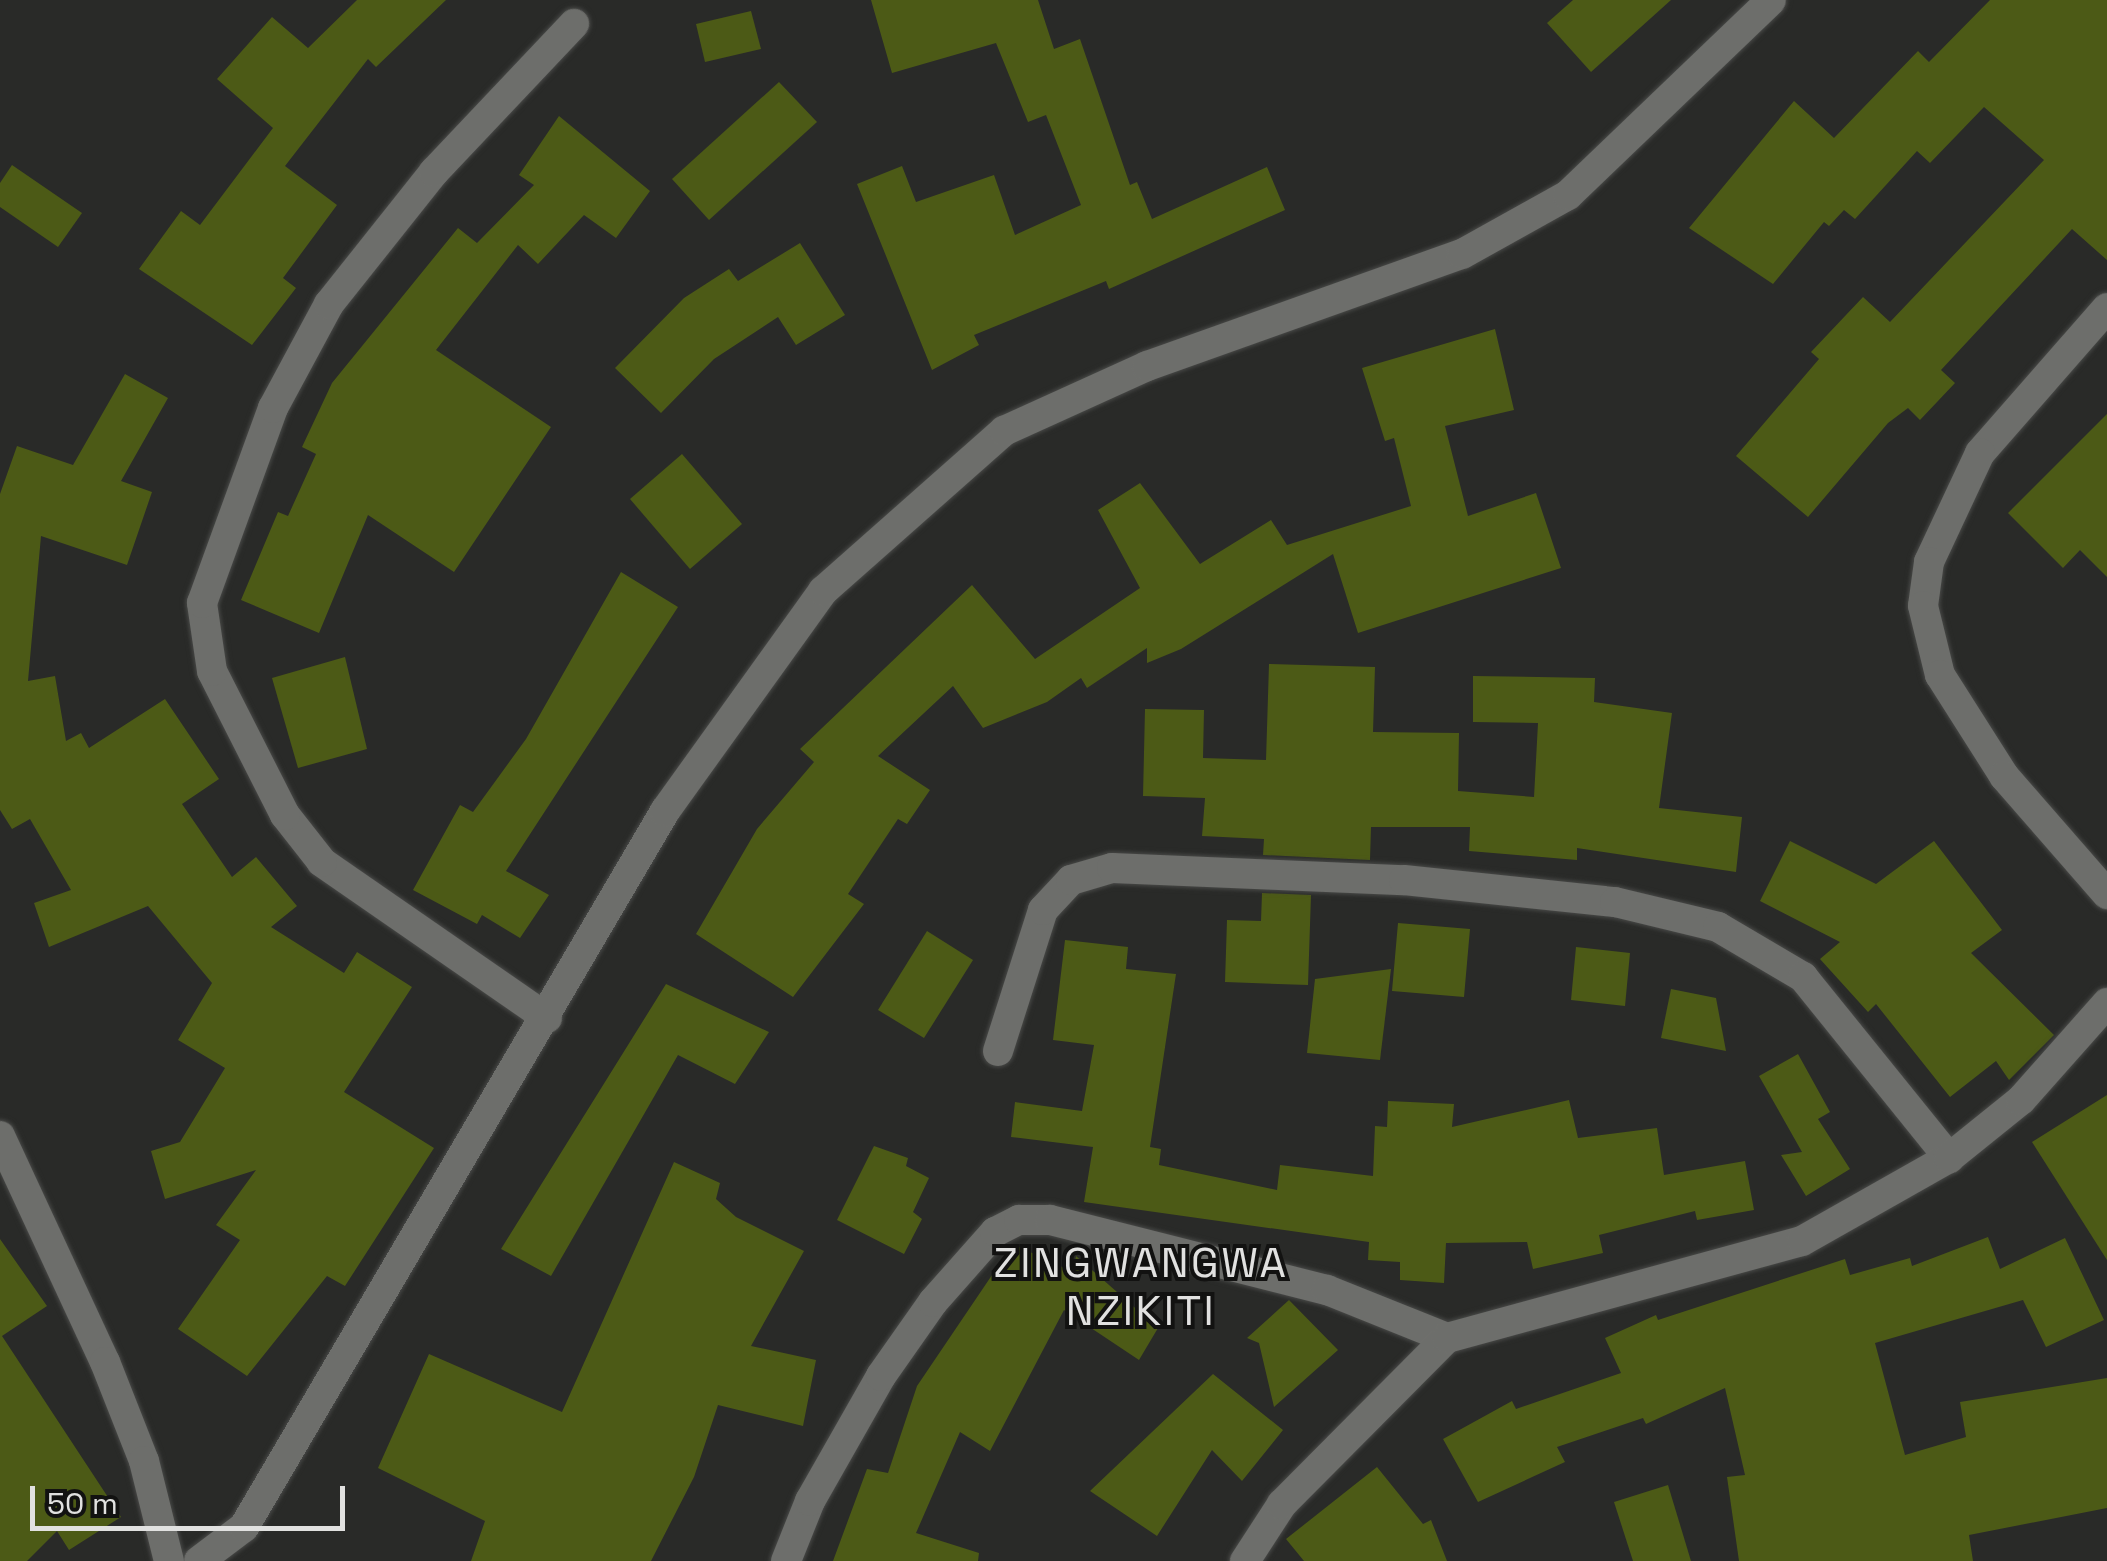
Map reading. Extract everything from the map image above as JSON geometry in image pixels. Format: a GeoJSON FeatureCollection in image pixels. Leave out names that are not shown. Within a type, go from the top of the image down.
{"type":"FeatureCollection","features":[{"type":"Feature","properties":{"kind":"street"},"geometry":{"type":"LineString","coordinates":[[199,1561],[244,1527],[547,1018],[665,811],[753,681],[824,591],[905,512],[1004,431],[1147,366],[1462,254],[1568,195],[1771,0]]}},
{"type":"Feature","properties":{"kind":"street"},"geometry":{"type":"LineString","coordinates":[[547,1018],[322,862],[284,816],[212,671],[202,602],[273,408],[329,304],[434,172],[574,24]]}},
{"type":"Feature","properties":{"kind":"street"},"geometry":{"type":"LineString","coordinates":[[2107,308],[1980,453],[1935,545],[1922,606],[1940,674],[2004,776],[2107,894]]}},
{"type":"Feature","properties":{"kind":"street"},"geometry":{"type":"LineString","coordinates":[[998,1051],[1043,910],[1071,880],[1112,868],[1404,880],[1615,902],[1718,928],[1803,977],[1949,1158]]}},
{"type":"Feature","properties":{"kind":"street"},"geometry":{"type":"LineString","coordinates":[[1245,1561],[1282,1504],[1447,1338],[1802,1241],[1949,1158],[2021,1100],[2107,1003]]}},
{"type":"Feature","properties":{"kind":"street"},"geometry":{"type":"LineString","coordinates":[[0,1136],[105,1362],[144,1461],[169,1561]]}},
{"type":"Feature","properties":{"kind":"street"},"geometry":{"type":"LineString","coordinates":[[786,1561],[810,1501],[881,1376],[933,1302],[996,1232],[1019,1220],[1050,1220],[1309,1285],[1447,1338]]}},
{"type":"Feature","properties":{"kind":"building"},"geometry":{"type":"Polygon","coordinates":[[[357,0],[446,0],[376,67],[368,59],[285,166],[337,205],[283,278],[296,288],[252,345],[139,269],[181,211],[200,225],[273,128],[217,79],[272,17],[308,48],[357,0]]]}},
{"type":"Feature","properties":{"kind":"building"},"geometry":{"type":"Polygon","coordinates":[[[871,0],[1038,0],[1054,49],[1080,39],[1130,185],[1137,182],[1152,219],[1267,167],[1285,210],[1109,289],[1106,281],[974,335],[979,345],[932,370],[857,184],[902,166],[916,202],[994,175],[1015,235],[1081,205],[1046,115],[1028,122],[996,43],[892,73],[871,0]]]}},
{"type":"Feature","properties":{"kind":"building"},"geometry":{"type":"Polygon","coordinates":[[[1573,0],[1671,0],[1591,72],[1547,23],[1573,0]]]}},
{"type":"Feature","properties":{"kind":"building"},"geometry":{"type":"Polygon","coordinates":[[[1990,0],[2107,0],[2107,260],[2072,229],[1941,370],[1955,383],[1920,420],[1908,408],[1888,423],[1808,517],[1736,456],[1819,359],[1811,352],[1863,297],[1890,322],[2044,160],[1984,107],[1930,163],[1917,151],[1855,219],[1844,210],[1829,226],[1824,222],[1773,284],[1689,228],[1794,101],[1834,138],[1918,51],[1929,62],[1990,0]]]}},
{"type":"Feature","properties":{"kind":"building"},"geometry":{"type":"Polygon","coordinates":[[[751,11],[761,49],[705,62],[696,24],[751,11]]]}},
{"type":"Feature","properties":{"kind":"building"},"geometry":{"type":"Polygon","coordinates":[[[779,82],[817,122],[709,220],[672,179],[779,82]]]}},
{"type":"Feature","properties":{"kind":"building"},"geometry":{"type":"Polygon","coordinates":[[[559,116],[650,191],[616,238],[584,215],[538,264],[518,245],[436,350],[551,427],[454,572],[368,515],[319,633],[241,600],[278,512],[288,516],[316,454],[302,447],[332,383],[458,228],[477,243],[534,185],[519,175],[559,116]]]}},
{"type":"Feature","properties":{"kind":"building"},"geometry":{"type":"Polygon","coordinates":[[[12,165],[82,213],[58,247],[0,207],[0,183],[12,165]]]}},
{"type":"Feature","properties":{"kind":"building"},"geometry":{"type":"Polygon","coordinates":[[[800,243],[845,315],[796,345],[778,317],[714,359],[661,413],[615,368],[684,298],[729,269],[738,281],[800,243]]]}},
{"type":"Feature","properties":{"kind":"building"},"geometry":{"type":"Polygon","coordinates":[[[1495,329],[1514,410],[1445,426],[1468,516],[1536,493],[1561,568],[1358,633],[1333,554],[1181,649],[1147,663],[1147,648],[1087,688],[1081,678],[1047,702],[983,728],[953,686],[878,756],[930,790],[907,824],[898,819],[848,894],[864,904],[793,997],[696,934],[757,829],[814,762],[800,749],[972,585],[1035,659],[1140,588],[1098,510],[1140,483],[1200,564],[1271,520],[1287,545],[1411,506],[1394,438],[1385,441],[1362,368],[1495,329]]]}},
{"type":"Feature","properties":{"kind":"building"},"geometry":{"type":"Polygon","coordinates":[[[125,374],[168,398],[121,481],[152,492],[127,565],[41,536],[28,681],[55,676],[66,741],[81,733],[89,748],[165,699],[219,779],[182,804],[232,877],[256,857],[297,906],[271,927],[344,973],[357,952],[412,987],[344,1092],[434,1148],[345,1286],[327,1276],[247,1376],[178,1329],[240,1240],[216,1225],[256,1170],[165,1199],[151,1151],[180,1142],[225,1068],[178,1040],[212,983],[148,906],[49,947],[34,903],[71,890],[30,819],[12,829],[0,810],[0,494],[17,446],[73,465],[125,374]]]}},
{"type":"Feature","properties":{"kind":"building"},"geometry":{"type":"Polygon","coordinates":[[[2107,414],[2107,577],[2080,550],[2063,568],[2008,513],[2107,414]]]}},
{"type":"Feature","properties":{"kind":"building"},"geometry":{"type":"Polygon","coordinates":[[[682,454],[742,524],[690,569],[630,499],[682,454]]]}},
{"type":"Feature","properties":{"kind":"building"},"geometry":{"type":"Polygon","coordinates":[[[621,572],[678,607],[506,871],[549,895],[520,938],[482,915],[477,924],[413,890],[460,805],[473,812],[526,739],[621,572]]]}},
{"type":"Feature","properties":{"kind":"building"},"geometry":{"type":"Polygon","coordinates":[[[345,657],[367,749],[298,768],[272,678],[345,657]]]}},
{"type":"Feature","properties":{"kind":"building"},"geometry":{"type":"Polygon","coordinates":[[[1269,664],[1375,667],[1373,732],[1459,733],[1458,791],[1534,797],[1538,723],[1473,722],[1473,676],[1595,678],[1594,702],[1672,713],[1659,808],[1742,817],[1736,872],[1577,848],[1577,860],[1469,851],[1470,827],[1371,827],[1370,860],[1263,855],[1264,839],[1202,836],[1205,798],[1143,796],[1145,709],[1204,710],[1203,758],[1266,760],[1269,664]]]}},
{"type":"Feature","properties":{"kind":"building"},"geometry":{"type":"Polygon","coordinates":[[[1790,841],[1876,884],[1934,841],[2002,930],[1971,953],[2054,1035],[2009,1080],[1996,1061],[1950,1097],[1876,1004],[1868,1012],[1820,959],[1840,942],[1760,901],[1790,841]]]}},
{"type":"Feature","properties":{"kind":"building"},"geometry":{"type":"Polygon","coordinates":[[[1262,893],[1311,895],[1308,985],[1225,982],[1227,920],[1261,921],[1262,893]]]}},
{"type":"Feature","properties":{"kind":"building"},"geometry":{"type":"Polygon","coordinates":[[[1398,923],[1470,929],[1464,997],[1392,991],[1398,923]]]}},
{"type":"Feature","properties":{"kind":"building"},"geometry":{"type":"Polygon","coordinates":[[[927,931],[973,960],[924,1038],[878,1010],[927,931]]]}},
{"type":"Feature","properties":{"kind":"building"},"geometry":{"type":"Polygon","coordinates":[[[1065,940],[1128,947],[1126,969],[1176,974],[1150,1147],[1161,1149],[1159,1165],[1277,1190],[1280,1165],[1373,1176],[1375,1126],[1387,1127],[1388,1101],[1454,1104],[1452,1127],[1569,1100],[1578,1138],[1657,1128],[1664,1175],[1745,1161],[1754,1210],[1697,1220],[1695,1211],[1599,1235],[1603,1253],[1533,1269],[1527,1242],[1446,1243],[1444,1283],[1400,1280],[1400,1262],[1368,1260],[1369,1242],[1084,1202],[1093,1147],[1011,1137],[1015,1102],[1082,1111],[1094,1045],[1053,1040],[1065,940]]]}},
{"type":"Feature","properties":{"kind":"building"},"geometry":{"type":"Polygon","coordinates":[[[1576,947],[1630,953],[1625,1006],[1571,1000],[1576,947]]]}},
{"type":"Feature","properties":{"kind":"building"},"geometry":{"type":"Polygon","coordinates":[[[1391,969],[1380,1060],[1307,1053],[1315,979],[1391,969]]]}},
{"type":"Feature","properties":{"kind":"building"},"geometry":{"type":"Polygon","coordinates":[[[666,984],[769,1032],[735,1084],[678,1055],[551,1276],[501,1249],[666,984]]]}},
{"type":"Feature","properties":{"kind":"building"},"geometry":{"type":"Polygon","coordinates":[[[1671,989],[1716,998],[1726,1051],[1661,1038],[1671,989]]]}},
{"type":"Feature","properties":{"kind":"building"},"geometry":{"type":"Polygon","coordinates":[[[1798,1054],[1830,1112],[1818,1119],[1850,1169],[1806,1196],[1781,1155],[1802,1152],[1759,1076],[1798,1054]]]}},
{"type":"Feature","properties":{"kind":"building"},"geometry":{"type":"Polygon","coordinates":[[[2107,1095],[2107,1260],[2032,1142],[2107,1095]]]}},
{"type":"Feature","properties":{"kind":"building"},"geometry":{"type":"Polygon","coordinates":[[[874,1146],[908,1158],[906,1166],[929,1178],[913,1212],[922,1219],[904,1254],[837,1220],[874,1146]]]}},
{"type":"Feature","properties":{"kind":"building"},"geometry":{"type":"Polygon","coordinates":[[[674,1162],[720,1183],[716,1199],[736,1217],[804,1251],[751,1346],[816,1360],[803,1426],[718,1405],[694,1477],[651,1561],[471,1561],[485,1521],[378,1468],[429,1354],[562,1412],[674,1162]]]}},
{"type":"Feature","properties":{"kind":"building"},"geometry":{"type":"Polygon","coordinates":[[[1988,1237],[2000,1269],[2065,1238],[2104,1320],[2046,1347],[2023,1300],[1875,1343],[1905,1455],[1966,1437],[1960,1402],[2107,1378],[2107,1508],[1969,1535],[1973,1561],[1739,1561],[1727,1477],[1745,1475],[1725,1388],[1646,1424],[1643,1418],[1557,1447],[1565,1462],[1478,1502],[1443,1439],[1512,1401],[1516,1409],[1621,1373],[1605,1338],[1656,1315],[1658,1320],[1845,1259],[1850,1275],[1910,1258],[1912,1266],[1988,1237]]]}},
{"type":"Feature","properties":{"kind":"building"},"geometry":{"type":"Polygon","coordinates":[[[0,1239],[47,1306],[2,1336],[121,1517],[69,1550],[57,1531],[27,1561],[0,1561],[0,1239]]]}},
{"type":"Feature","properties":{"kind":"building"},"geometry":{"type":"Polygon","coordinates":[[[1013,1244],[1073,1272],[1076,1256],[1158,1328],[1139,1360],[1064,1310],[990,1451],[960,1432],[916,1533],[979,1553],[978,1561],[833,1561],[867,1469],[888,1473],[917,1386],[1013,1244]]]}},
{"type":"Feature","properties":{"kind":"building"},"geometry":{"type":"Polygon","coordinates":[[[1289,1300],[1338,1350],[1274,1407],[1259,1343],[1247,1338],[1289,1300]]]}},
{"type":"Feature","properties":{"kind":"building"},"geometry":{"type":"Polygon","coordinates":[[[1213,1374],[1283,1430],[1242,1481],[1212,1450],[1157,1536],[1090,1491],[1213,1374]]]}},
{"type":"Feature","properties":{"kind":"building"},"geometry":{"type":"Polygon","coordinates":[[[1377,1467],[1423,1524],[1431,1520],[1447,1561],[1304,1561],[1286,1539],[1377,1467]]]}},
{"type":"Feature","properties":{"kind":"building"},"geometry":{"type":"Polygon","coordinates":[[[1668,1485],[1691,1561],[1633,1561],[1614,1502],[1668,1485]]]}},
{"type":"Feature","properties":{"kind":"district","name":"ZINGWANGWA NZIKITI"},"geometry":{"type":"Point","coordinates":[1141,1287]}}]}
